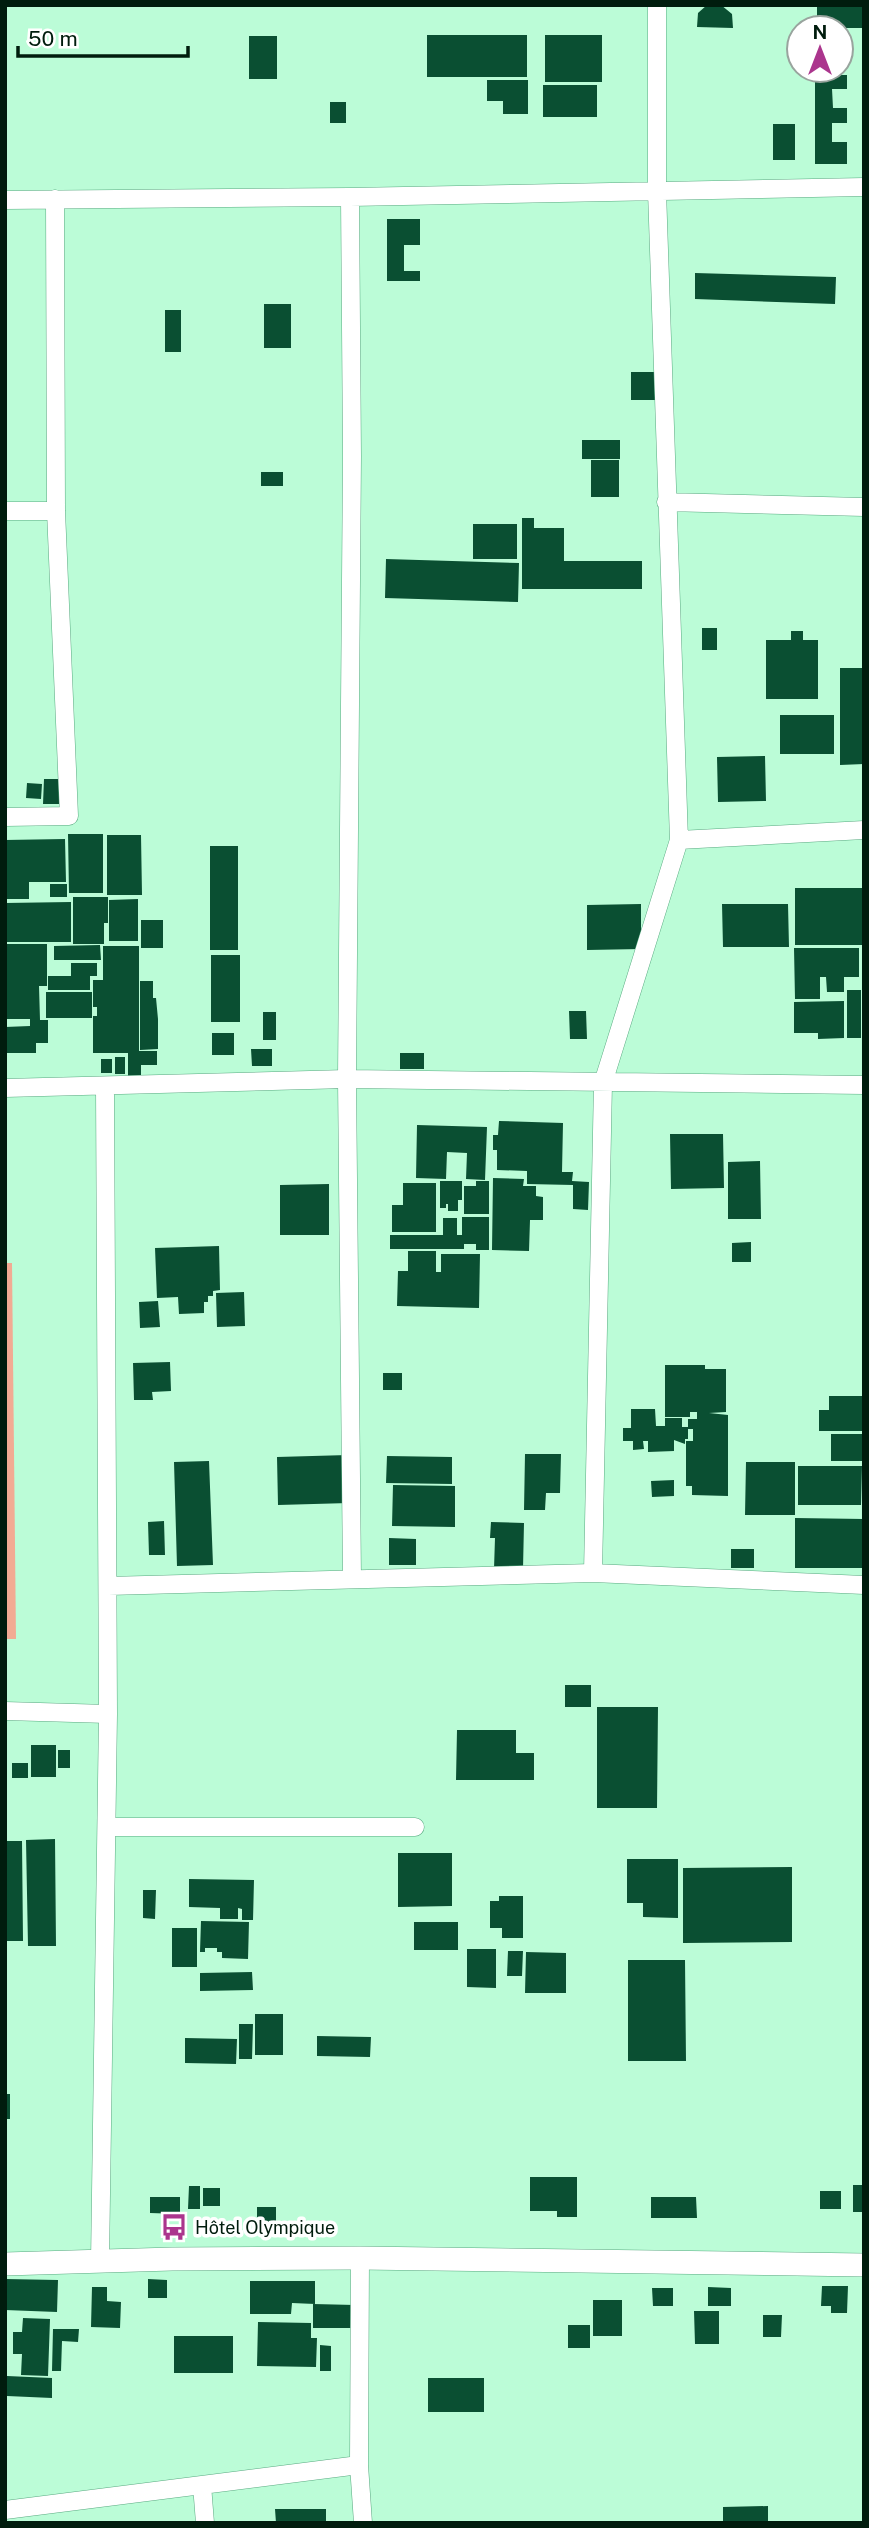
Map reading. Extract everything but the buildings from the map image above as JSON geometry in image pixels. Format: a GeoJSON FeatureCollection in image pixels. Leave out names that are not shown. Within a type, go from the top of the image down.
{"type":"FeatureCollection","features":[{"type":"Feature","properties":{"kind":"street"},"geometry":{"type":"LineString","coordinates":[[593,1573],[603,1083],[679,840],[657,191],[657,5]]}},
{"type":"Feature","properties":{"kind":"street"},"geometry":{"type":"LineString","coordinates":[[5,200],[350,197],[864,187]]}},
{"type":"Feature","properties":{"kind":"street"},"geometry":{"type":"LineString","coordinates":[[350,197],[352,456],[347,1079],[352,1579]]}},
{"type":"Feature","properties":{"kind":"street"},"geometry":{"type":"LineString","coordinates":[[5,817],[69,816],[56,511],[55,200]]}},
{"type":"Feature","properties":{"kind":"street"},"geometry":{"type":"LineString","coordinates":[[666,502],[864,507]]}},
{"type":"Feature","properties":{"kind":"street"},"geometry":{"type":"LineString","coordinates":[[5,511],[56,511]]}},
{"type":"Feature","properties":{"kind":"street"},"geometry":{"type":"LineString","coordinates":[[679,840],[864,830]]}},
{"type":"Feature","properties":{"kind":"street"},"geometry":{"type":"LineString","coordinates":[[5,1087],[347,1079],[864,1085]]}},
{"type":"Feature","properties":{"kind":"street"},"geometry":{"type":"LineString","coordinates":[[100,2262],[108,1714],[105,1086]]}},
{"type":"Feature","properties":{"kind":"street"},"geometry":{"type":"LineString","coordinates":[[108,1586],[593,1573],[864,1586]]}},
{"type":"Feature","properties":{"kind":"street"},"geometry":{"type":"LineString","coordinates":[[5,1711],[108,1714]]}},
{"type":"Feature","properties":{"kind":"street"},"geometry":{"type":"LineString","coordinates":[[107,1827],[415,1827]]}},
{"type":"Feature","properties":{"kind":"street"},"geometry":{"type":"LineString","coordinates":[[360,2258],[359,2465],[363,2523]]}},
{"type":"Feature","properties":{"kind":"street"},"geometry":{"type":"LineString","coordinates":[[5,2264],[172,2259],[360,2258],[864,2265]]}},
{"type":"Feature","properties":{"kind":"street"},"geometry":{"type":"LineString","coordinates":[[5,2510],[359,2465]]}},
{"type":"Feature","properties":{"kind":"street"},"geometry":{"type":"LineString","coordinates":[[202,2485],[205,2523]]}},
{"type":"Feature","properties":{"kind":"shaded area"},"geometry":{"type":"Polygon","coordinates":[[[5,1263],[12,1263],[16,1639],[5,1639],[5,1263]]]}},
{"type":"Feature","properties":{"kind":"place","name":"Hôtel Olympique"},"geometry":{"type":"Point","coordinates":[174,2227]}}]}
